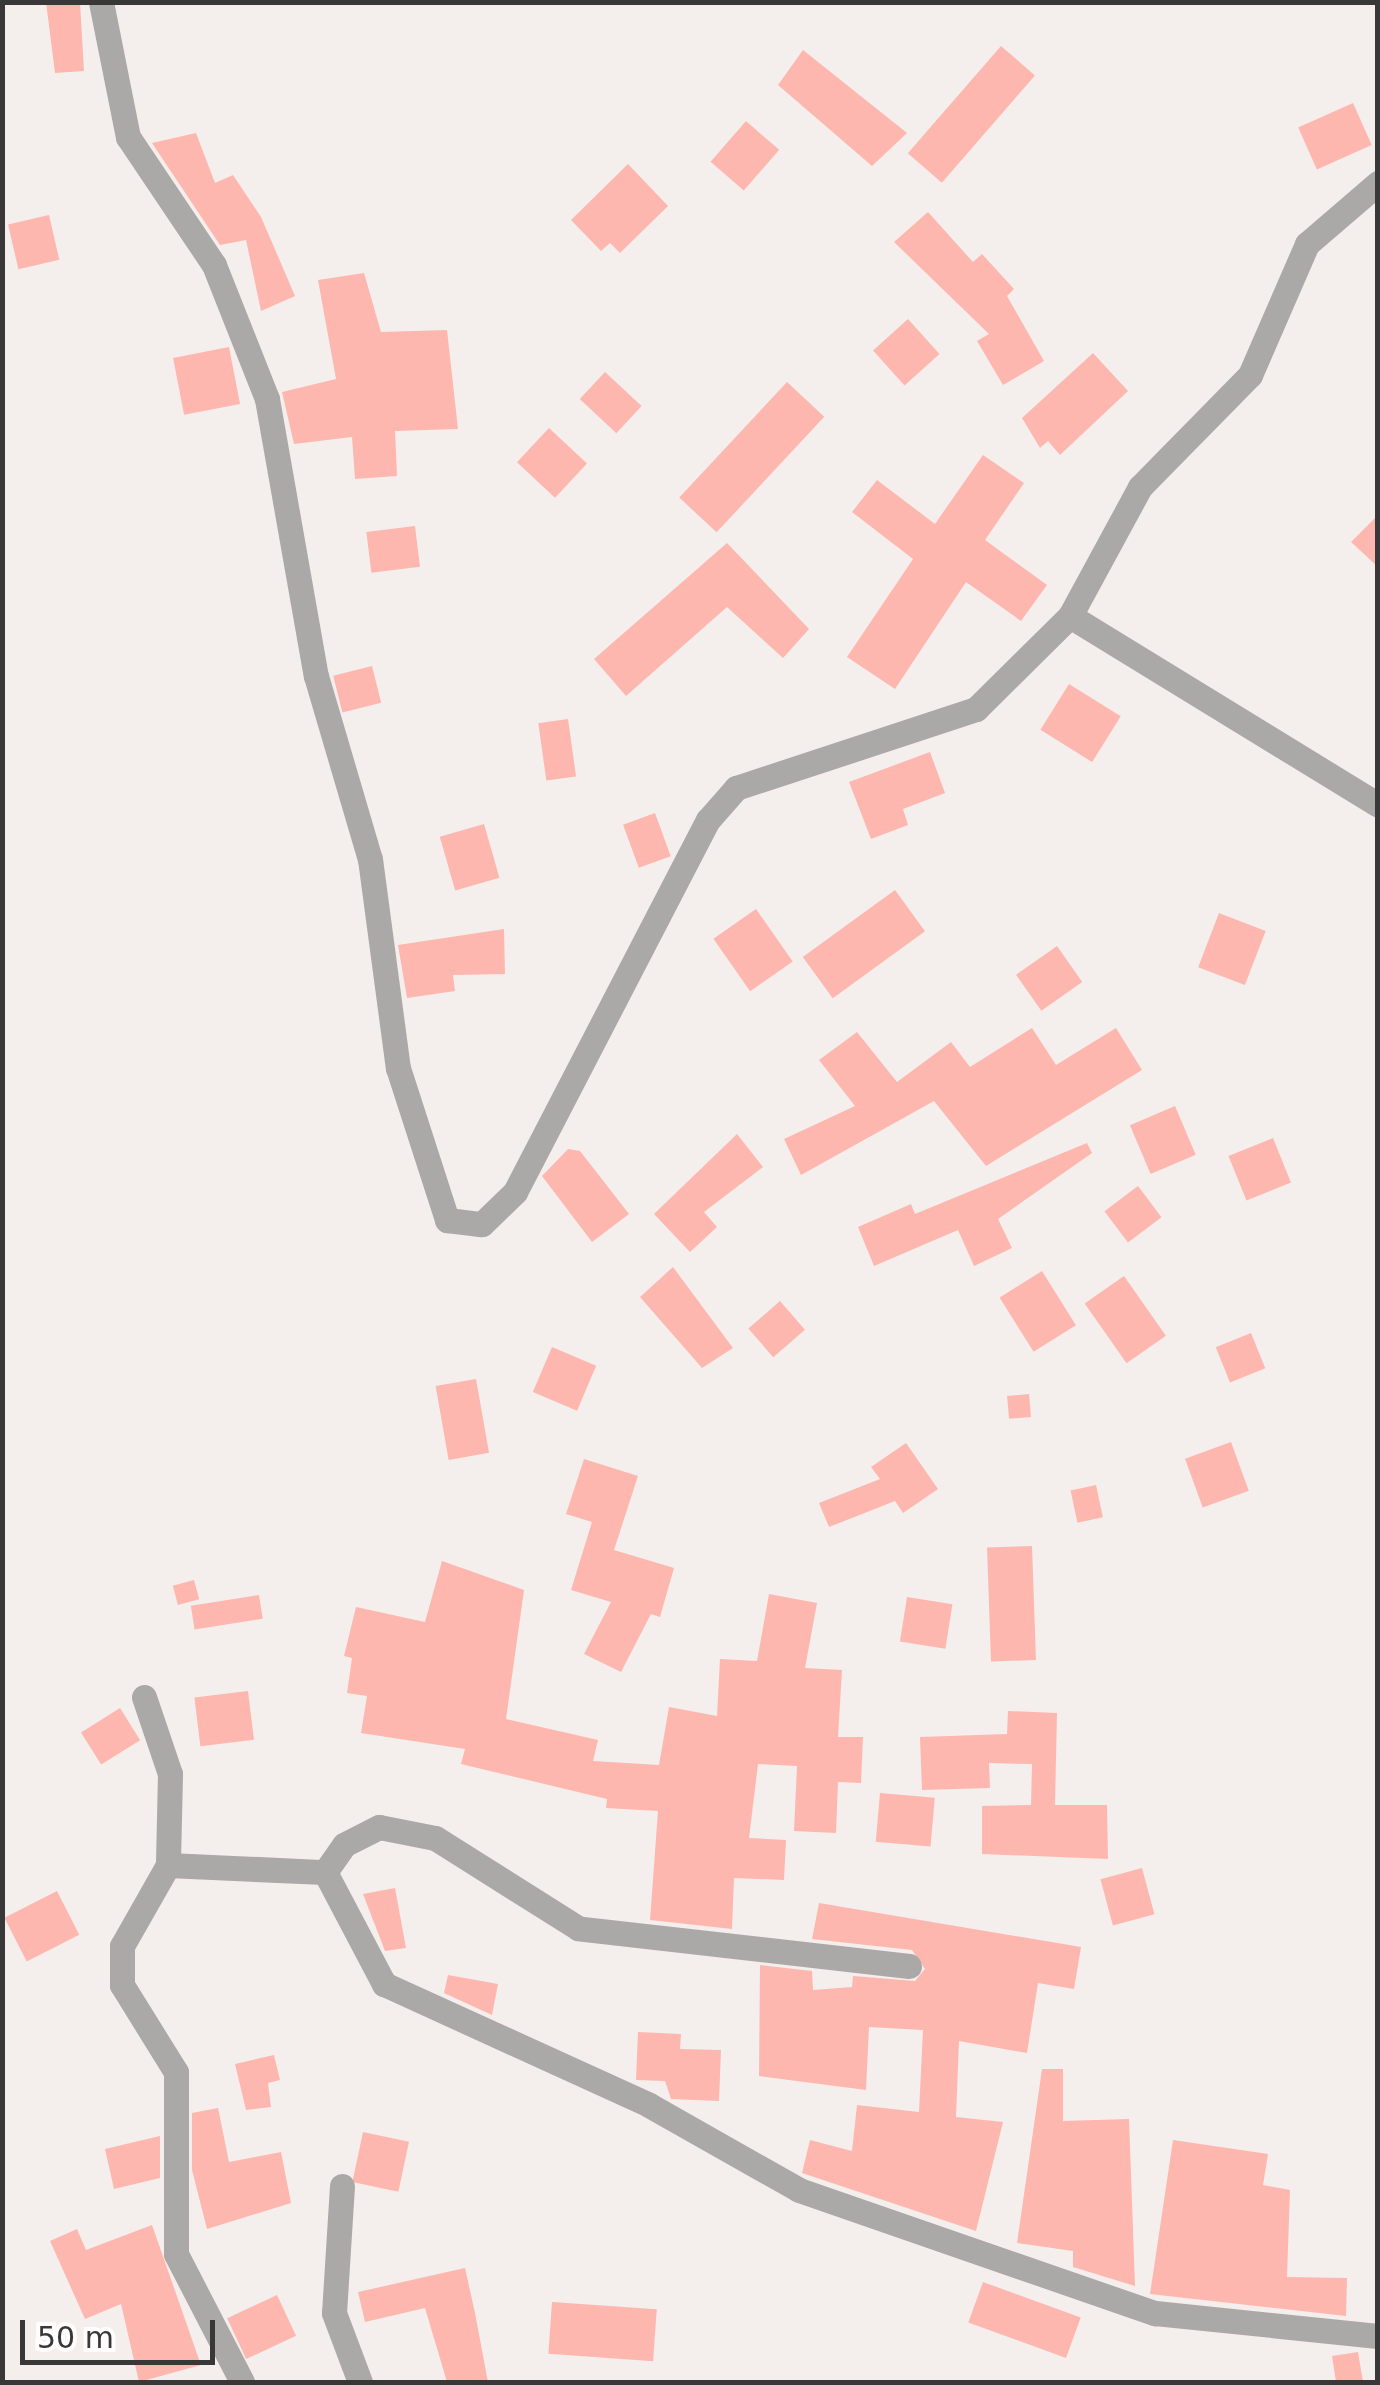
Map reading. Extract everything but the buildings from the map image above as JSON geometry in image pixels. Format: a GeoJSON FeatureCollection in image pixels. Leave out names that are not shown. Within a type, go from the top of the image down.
{"type":"FeatureCollection","features":[{"type":"Feature","properties":{"kind":"street"},"geometry":{"type":"LineString","coordinates":[[101,2],[128,137],[214,265],[267,399],[316,676],[370,859],[398,1068],[447,1220],[482,1224],[515,1192],[708,820],[736,788],[976,710],[1070,616],[1140,487],[1250,375],[1306,244],[1378,184]]}},
{"type":"Feature","properties":{"kind":"street"},"geometry":{"type":"LineString","coordinates":[[1070,616],[1378,805]]}},
{"type":"Feature","properties":{"kind":"street"},"geometry":{"type":"LineString","coordinates":[[144,1697],[170,1774],[168,1865],[133,1917],[122,1985],[176,2072],[176,2254],[242,2382]]}},
{"type":"Feature","properties":{"kind":"street"},"geometry":{"type":"LineString","coordinates":[[325,1872],[344,1845],[378,1827],[435,1838],[578,1928],[909,1966]]}},
{"type":"Feature","properties":{"kind":"street"},"geometry":{"type":"LineString","coordinates":[[168,1865],[325,1872]]}},
{"type":"Feature","properties":{"kind":"street"},"geometry":{"type":"LineString","coordinates":[[325,1872],[384,1984],[649,2105],[799,2190],[1156,2312],[1378,2336]]}},
{"type":"Feature","properties":{"kind":"street"},"geometry":{"type":"LineString","coordinates":[[342,2186],[334,2314],[360,2382]]}}]}
